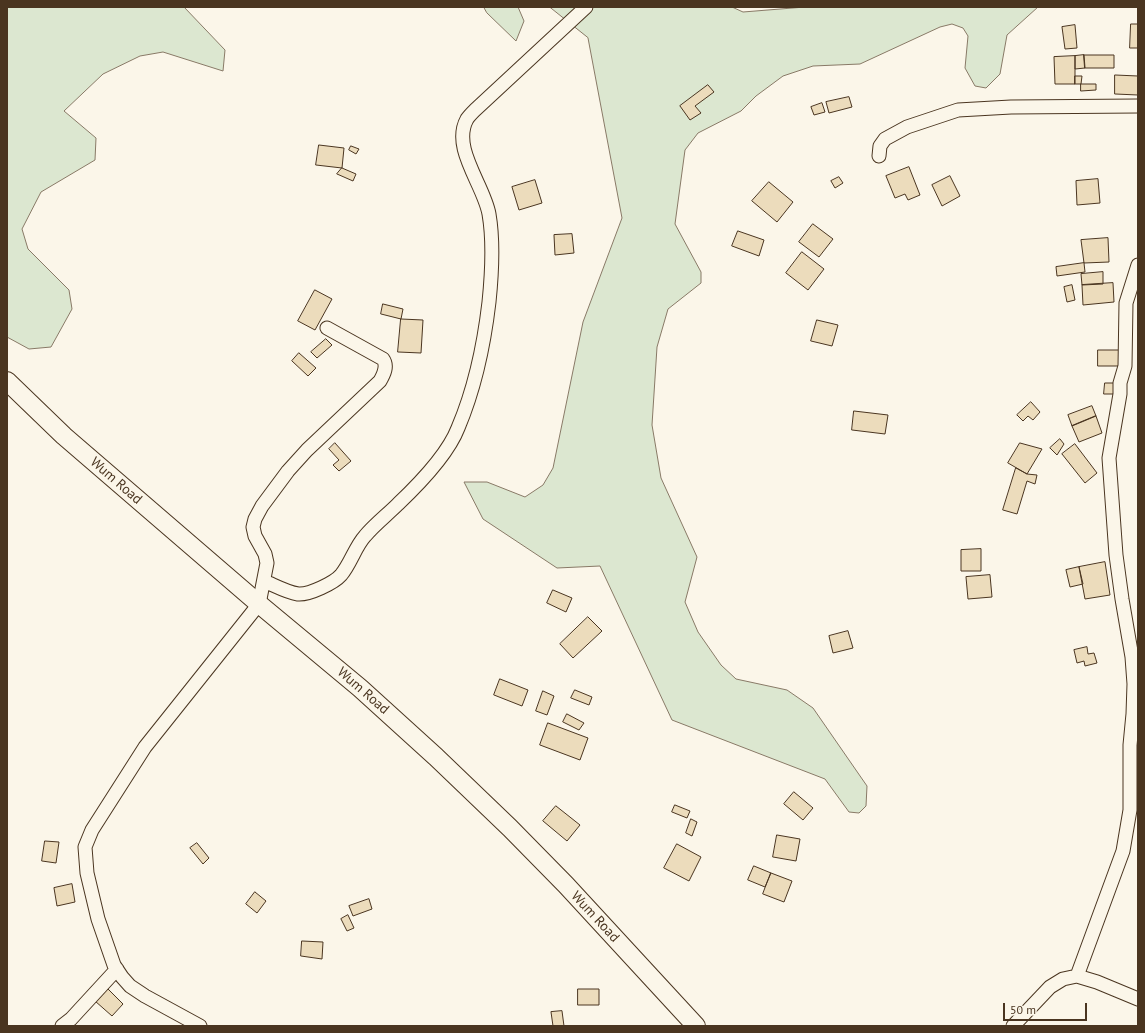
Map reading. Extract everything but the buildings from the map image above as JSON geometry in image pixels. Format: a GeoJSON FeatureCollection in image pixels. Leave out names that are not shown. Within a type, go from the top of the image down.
{"type":"FeatureCollection","features":[{"type":"Feature","properties":{"kind":"highway","name":"Wum Road"},"geometry":{"type":"LineString","coordinates":[[7,381],[64,436],[259,604],[360,688],[436,756],[566,885],[696,1026]]}},
{"type":"Feature","properties":{"kind":"street"},"geometry":{"type":"LineString","coordinates":[[264,581],[299,594],[330,584],[341,575],[373,526],[399,504],[449,447],[458,429],[480,361],[492,269],[491,224],[488,208],[462,142],[463,130],[467,119],[475,110],[586,7]]}},
{"type":"Feature","properties":{"kind":"street"},"geometry":{"type":"LineString","coordinates":[[879,156],[880,146],[885,139],[907,127],[958,110],[1011,107],[1138,106]]}},
{"type":"Feature","properties":{"kind":"street"},"geometry":{"type":"LineString","coordinates":[[1077,976],[1123,851],[1130,810],[1130,745],[1134,684],[1132,657],[1116,555],[1109,458],[1120,394],[1120,383],[1125,366],[1126,304],[1138,265]]}},
{"type":"Feature","properties":{"kind":"street"},"geometry":{"type":"LineString","coordinates":[[200,1026],[145,996],[130,986],[117,970],[98,919],[87,873],[86,847],[92,830],[145,747],[259,604],[267,563],[265,554],[255,536],[253,527],[255,519],[262,506],[288,471],[307,450],[380,381],[386,364],[383,359],[326,328]]}},
{"type":"Feature","properties":{"kind":"street"},"geometry":{"type":"LineString","coordinates":[[62,1026],[71,1019],[117,970]]}},
{"type":"Feature","properties":{"kind":"street"},"geometry":{"type":"LineString","coordinates":[[1013,1026],[1050,987],[1063,979],[1077,976],[1097,982],[1138,999]]}},
{"type":"Feature","properties":{"kind":"green space"},"geometry":{"type":"Polygon","coordinates":[[[7,7],[184,7],[225,50],[223,71],[163,52],[140,56],[103,74],[64,111],[96,138],[95,160],[41,192],[22,229],[28,249],[69,290],[72,309],[51,347],[29,349],[7,337],[7,7]]]}},
{"type":"Feature","properties":{"kind":"green space"},"geometry":{"type":"Polygon","coordinates":[[[484,7],[518,7],[524,21],[516,41],[487,13],[484,7]]]}},
{"type":"Feature","properties":{"kind":"green space"},"geometry":{"type":"Polygon","coordinates":[[[550,7],[732,7],[743,12],[805,7],[1038,7],[1007,35],[1000,74],[986,88],[975,86],[965,68],[968,36],[963,28],[952,24],[940,27],[860,64],[813,66],[783,76],[756,96],[741,111],[698,133],[685,150],[675,224],[701,272],[701,283],[668,309],[657,347],[652,425],[661,478],[697,557],[685,602],[698,632],[721,665],[736,679],[787,690],[813,708],[867,786],[866,806],[859,813],[849,812],[825,779],[672,720],[600,566],[557,568],[483,519],[464,482],[487,482],[525,497],[543,485],[553,468],[583,322],[622,218],[588,38],[550,7]]]}}]}
